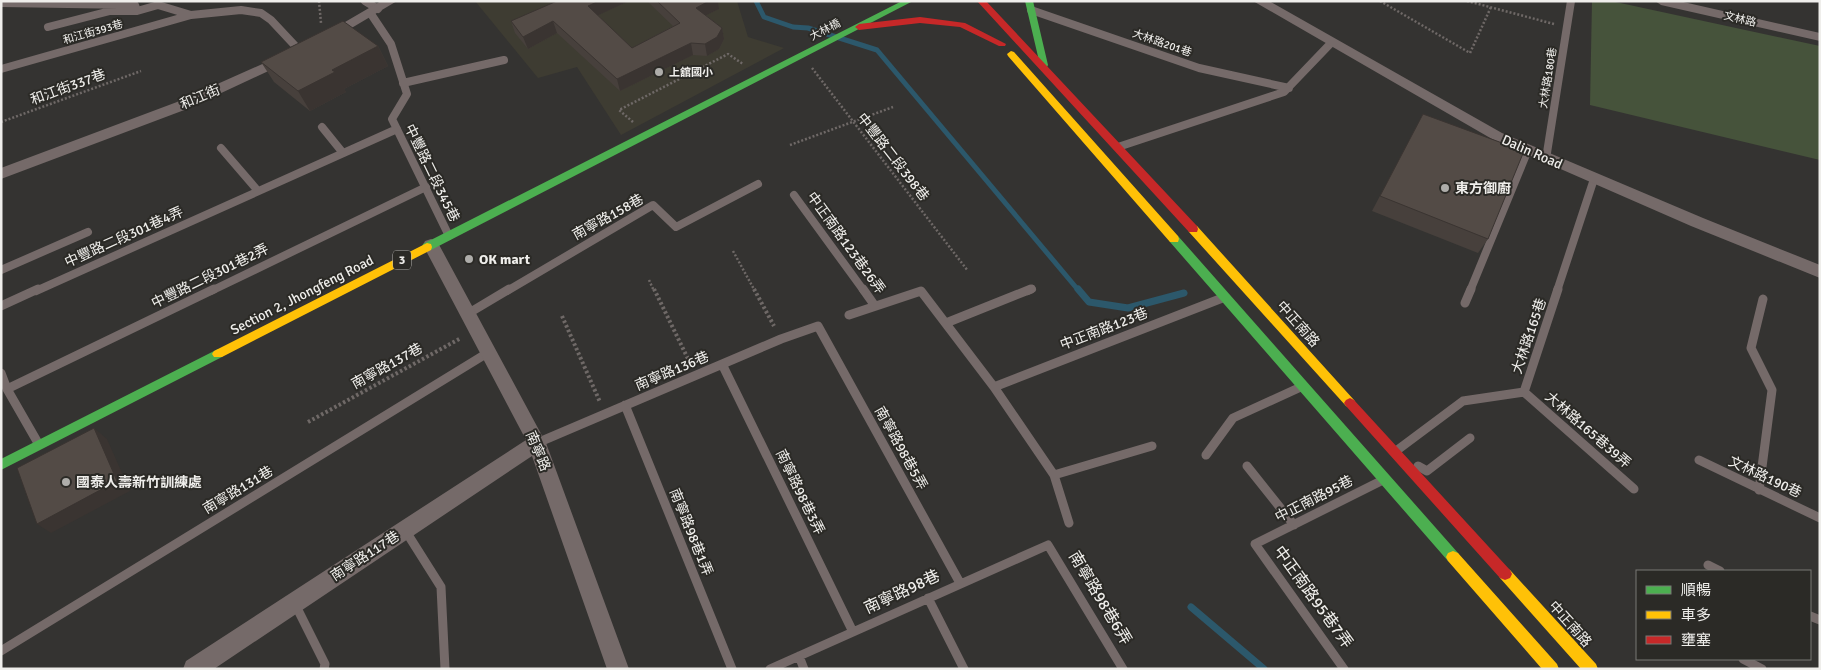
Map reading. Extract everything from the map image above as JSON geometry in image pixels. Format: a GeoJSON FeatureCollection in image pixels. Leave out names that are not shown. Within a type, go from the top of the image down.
{"type":"FeatureCollection","features":[{"type":"Feature","properties":{"kind":"street","name":"和江街"},"geometry":{"type":"LineString","coordinates":[[1,174],[121,130],[205,95],[300,51],[323,39],[371,8],[391,1]]}},
{"type":"Feature","properties":{"kind":"street","name":"3"},"geometry":{"type":"LineString","coordinates":[[859,27],[909,1]]}},
{"type":"Feature","properties":{"kind":"street","name":"中正南路"},"geometry":{"type":"LineString","coordinates":[[981,1],[1118,147],[1390,465],[1552,669]]}},
{"type":"Feature","properties":{"kind":"street","name":"Dalin Road"},"geometry":{"type":"LineString","coordinates":[[1259,1],[1452,112],[1546,159],[1820,272]]}},
{"type":"Feature","properties":{"kind":"street","name":"文林路"},"geometry":{"type":"LineString","coordinates":[[1661,1],[1820,37]]}},
{"type":"Feature","properties":{"kind":"street"},"geometry":{"type":"LineString","coordinates":[[1030,6],[1044,67]]}},
{"type":"Feature","properties":{"kind":"street"},"geometry":{"type":"LineString","coordinates":[[859,27],[920,20],[962,25],[1002,44]]}},
{"type":"Feature","properties":{"kind":"street","name":"中正南路"},"geometry":{"type":"LineString","coordinates":[[982,23],[1303,386],[1390,465],[1590,669]]}},
{"type":"Feature","properties":{"kind":"street","name":"大林橋"},"geometry":{"type":"LineString","coordinates":[[803,56],[859,27]]}},
{"type":"Feature","properties":{"kind":"street","name":"Section 2, Jhongfeng Road"},"geometry":{"type":"LineString","coordinates":[[1,465],[803,56]]}},
{"type":"Feature","properties":{"kind":"street","name":"南寧路"},"geometry":{"type":"LineString","coordinates":[[431,245],[537,442],[618,669]]}},
{"type":"Feature","properties":{"kind":"street","name":"南寧路117巷"},"geometry":{"type":"LineString","coordinates":[[194,669],[537,442]]}},
{"type":"Feature","properties":{"kind":"lane","name":"大林路180巷"},"geometry":{"type":"LineString","coordinates":[[1546,159],[1571,1]]}},
{"type":"Feature","properties":{"kind":"lane"},"geometry":{"type":"LineString","coordinates":[[1,3],[135,5],[137,11]]}},
{"type":"Feature","properties":{"kind":"lane","name":"和江街393巷"},"geometry":{"type":"LineString","coordinates":[[48,27],[110,11],[137,11],[158,5],[191,15]]}},
{"type":"Feature","properties":{"kind":"lane","name":"大林路201巷"},"geometry":{"type":"LineString","coordinates":[[1030,6],[1199,68],[1289,88]]}},
{"type":"Feature","properties":{"kind":"lane","name":"中豐路二段345巷"},"geometry":{"type":"LineString","coordinates":[[371,8],[391,44],[407,94],[392,120],[449,236]]}},
{"type":"Feature","properties":{"kind":"lane","name":"和江街393巷"},"geometry":{"type":"LineString","coordinates":[[1,69],[191,15],[241,10],[261,13],[271,20],[300,51]]}},
{"type":"Feature","properties":{"kind":"lane"},"geometry":{"type":"LineString","coordinates":[[1118,147],[1284,92],[1331,43]]}},
{"type":"Feature","properties":{"kind":"lane"},"geometry":{"type":"LineString","coordinates":[[403,83],[504,60]]}},
{"type":"Feature","properties":{"kind":"lane"},"geometry":{"type":"LineString","coordinates":[[322,128],[343,153]]}},
{"type":"Feature","properties":{"kind":"lane","name":"中豐路二段301巷4弄"},"geometry":{"type":"LineString","coordinates":[[1,306],[397,129]]}},
{"type":"Feature","properties":{"kind":"lane"},"geometry":{"type":"LineString","coordinates":[[221,148],[258,191]]}},
{"type":"Feature","properties":{"kind":"lane"},"geometry":{"type":"LineString","coordinates":[[1465,303],[1528,150]]}},
{"type":"Feature","properties":{"kind":"lane","name":"大林路165巷"},"geometry":{"type":"LineString","coordinates":[[1390,465],[1463,401],[1524,392],[1594,179]]}},
{"type":"Feature","properties":{"kind":"lane","name":"南寧路158巷"},"geometry":{"type":"LineString","coordinates":[[473,321],[653,205],[676,227],[758,184]]}},
{"type":"Feature","properties":{"kind":"lane","name":"中豐路二段301巷2弄"},"geometry":{"type":"LineString","coordinates":[[7,389],[426,187]]}},
{"type":"Feature","properties":{"kind":"lane","name":"中正南路123巷26弄"},"geometry":{"type":"LineString","coordinates":[[794,195],[875,306]]}},
{"type":"Feature","properties":{"kind":"lane"},"geometry":{"type":"LineString","coordinates":[[1,270],[88,232]]}},
{"type":"Feature","properties":{"kind":"lane"},"geometry":{"type":"LineString","coordinates":[[946,323],[1032,290]]}},
{"type":"Feature","properties":{"kind":"lane"},"geometry":{"type":"LineString","coordinates":[[849,315],[921,291],[994,386],[1054,475],[1069,523]]}},
{"type":"Feature","properties":{"kind":"lane","name":"中正南路123巷"},"geometry":{"type":"LineString","coordinates":[[994,386],[1225,297]]}},
{"type":"Feature","properties":{"kind":"lane"},"geometry":{"type":"LineString","coordinates":[[1759,490],[1772,390],[1751,348],[1763,299]]}},
{"type":"Feature","properties":{"kind":"lane","name":"南寧路136巷"},"geometry":{"type":"LineString","coordinates":[[537,442],[781,339],[818,326]]}},
{"type":"Feature","properties":{"kind":"lane","name":"南寧路98巷5弄"},"geometry":{"type":"LineString","coordinates":[[818,326],[960,583]]}},
{"type":"Feature","properties":{"kind":"lane","name":"南寧路131巷"},"geometry":{"type":"LineString","coordinates":[[1,651],[489,352]]}},
{"type":"Feature","properties":{"kind":"lane","name":"南寧路98巷3弄"},"geometry":{"type":"LineString","coordinates":[[722,364],[853,632]]}},
{"type":"Feature","properties":{"kind":"lane"},"geometry":{"type":"LineString","coordinates":[[1,373],[7,389],[39,446]]}},
{"type":"Feature","properties":{"kind":"lane"},"geometry":{"type":"LineString","coordinates":[[1206,455],[1232,418],[1303,386]]}},
{"type":"Feature","properties":{"kind":"lane","name":"大林路165巷39弄"},"geometry":{"type":"LineString","coordinates":[[1524,392],[1634,489]]}},
{"type":"Feature","properties":{"kind":"lane","name":"南寧路98巷1弄"},"geometry":{"type":"LineString","coordinates":[[625,405],[732,669]]}},
{"type":"Feature","properties":{"kind":"lane"},"geometry":{"type":"LineString","coordinates":[[1390,465],[1427,471],[1470,438]]}},
{"type":"Feature","properties":{"kind":"lane"},"geometry":{"type":"LineString","coordinates":[[1054,475],[1152,446]]}},
{"type":"Feature","properties":{"kind":"lane","name":"文林路190巷"},"geometry":{"type":"LineString","coordinates":[[1699,460],[1820,518]]}},
{"type":"Feature","properties":{"kind":"lane","name":"中正南路95巷"},"geometry":{"type":"LineString","coordinates":[[1255,544],[1294,525],[1390,465]]}},
{"type":"Feature","properties":{"kind":"lane"},"geometry":{"type":"LineString","coordinates":[[1247,466],[1294,525]]}},
{"type":"Feature","properties":{"kind":"lane"},"geometry":{"type":"LineString","coordinates":[[405,530],[441,587],[445,669]]}},
{"type":"Feature","properties":{"kind":"lane","name":"中正南路95巷7弄"},"geometry":{"type":"LineString","coordinates":[[1255,544],[1344,669]]}},
{"type":"Feature","properties":{"kind":"lane","name":"南寧路98巷"},"geometry":{"type":"LineString","coordinates":[[770,669],[1048,545]]}},
{"type":"Feature","properties":{"kind":"lane","name":"南寧路98巷6弄"},"geometry":{"type":"LineString","coordinates":[[1048,545],[1123,669]]}},
{"type":"Feature","properties":{"kind":"lane"},"geometry":{"type":"LineString","coordinates":[[1708,566],[1718,570]]}},
{"type":"Feature","properties":{"kind":"lane"},"geometry":{"type":"LineString","coordinates":[[928,598],[964,669]]}},
{"type":"Feature","properties":{"kind":"lane"},"geometry":{"type":"LineString","coordinates":[[294,602],[324,664],[324,669]]}},
{"type":"Feature","properties":{"kind":"lane"},"geometry":{"type":"LineString","coordinates":[[798,656],[804,669]]}},
{"type":"Feature","properties":{"kind":"lane"},"geometry":{"type":"LineString","coordinates":[[1746,660],[1762,669]]}},
{"type":"Feature","properties":{"kind":"path"},"geometry":{"type":"LineString","coordinates":[[319,1],[323,39]]}},
{"type":"Feature","properties":{"kind":"path"},"geometry":{"type":"LineString","coordinates":[[1380,1],[1470,53],[1491,8]]}},
{"type":"Feature","properties":{"kind":"path"},"geometry":{"type":"LineString","coordinates":[[1467,1],[1567,28]]}},
{"type":"Feature","properties":{"kind":"path"},"geometry":{"type":"LineString","coordinates":[[648,136],[619,110],[728,54],[761,78]]}},
{"type":"Feature","properties":{"kind":"path","name":"中豐路二段398巷"},"geometry":{"type":"LineString","coordinates":[[803,56],[968,271]]}},
{"type":"Feature","properties":{"kind":"path","name":"和江街337巷"},"geometry":{"type":"LineString","coordinates":[[1,122],[141,71]]}},
{"type":"Feature","properties":{"kind":"path"},"geometry":{"type":"LineString","coordinates":[[790,145],[893,108]]}},
{"type":"Feature","properties":{"kind":"path"},"geometry":{"type":"LineString","coordinates":[[733,251],[781,339]]}},
{"type":"Feature","properties":{"kind":"path"},"geometry":{"type":"LineString","coordinates":[[649,280],[696,376]]}},
{"type":"Feature","properties":{"kind":"path"},"geometry":{"type":"LineString","coordinates":[[562,316],[605,414]]}},
{"type":"Feature","properties":{"kind":"path","name":"南寧路137巷"},"geometry":{"type":"LineString","coordinates":[[308,422],[473,321]]}},
{"type":"Feature","properties":{"kind":"shaded area","name":"上舘國小"},"geometry":{"type":"Polygon","coordinates":[[[475,1],[737,1],[748,37],[784,48],[621,135],[577,67],[538,78],[475,1]]]}},
{"type":"Feature","properties":{"kind":"green space"},"geometry":{"type":"Polygon","coordinates":[[[1592,1],[1611,1],[1820,46],[1820,160],[1590,105],[1592,1]]]}},
{"type":"Feature","properties":{"kind":"building"},"geometry":{"type":"Polygon","coordinates":[[[557,1],[599,1],[588,6],[632,48],[680,23],[657,1],[709,1],[696,8],[722,28],[717,37],[705,44],[691,43],[617,79],[553,21],[523,37],[511,21],[557,1]]]}},
{"type":"Feature","properties":{"kind":"building"},"geometry":{"type":"Polygon","coordinates":[[[343,21],[378,46],[332,70],[335,72],[298,91],[261,62],[343,21]]]}},
{"type":"Feature","properties":{"kind":"building","name":"東方御廚"},"geometry":{"type":"Polygon","coordinates":[[[1423,114],[1524,151],[1488,239],[1380,196],[1423,114]]]}},
{"type":"Feature","properties":{"kind":"building"},"geometry":{"type":"Polygon","coordinates":[[[94,428],[117,481],[37,524],[17,468],[94,428]]]}},
{"type":"Feature","properties":{"kind":"waterway"},"geometry":{"type":"LineString","coordinates":[[756,1],[764,17],[793,27],[808,28],[877,50],[1079,291]]}},
{"type":"Feature","properties":{"kind":"waterway"},"geometry":{"type":"LineString","coordinates":[[1078,289],[1089,302],[1128,308],[1184,293]]}},
{"type":"Feature","properties":{"kind":"waterway"},"geometry":{"type":"LineString","coordinates":[[1191,607],[1264,669]]}},
{"type":"Feature","properties":{"kind":"traffic: fast"},"geometry":{"type":"LineString","coordinates":[[427,247],[909,1]]}},
{"type":"Feature","properties":{"kind":"traffic: fast"},"geometry":{"type":"LineString","coordinates":[[1029,1],[1044,65]]}},
{"type":"Feature","properties":{"kind":"traffic: fast"},"geometry":{"type":"LineString","coordinates":[[1174,239],[1453,557]]}},
{"type":"Feature","properties":{"kind":"traffic: fast"},"geometry":{"type":"LineString","coordinates":[[1,465],[218,354]]}},
{"type":"Feature","properties":{"kind":"traffic: slow"},"geometry":{"type":"LineString","coordinates":[[1011,54],[1174,239]]}},
{"type":"Feature","properties":{"kind":"traffic: slow"},"geometry":{"type":"LineString","coordinates":[[1193,229],[1350,403]]}},
{"type":"Feature","properties":{"kind":"traffic: slow"},"geometry":{"type":"LineString","coordinates":[[218,354],[427,247]]}},
{"type":"Feature","properties":{"kind":"traffic: slow"},"geometry":{"type":"LineString","coordinates":[[1453,557],[1552,669]]}},
{"type":"Feature","properties":{"kind":"traffic: slow"},"geometry":{"type":"LineString","coordinates":[[1505,574],[1591,669]]}},
{"type":"Feature","properties":{"kind":"traffic: jam"},"geometry":{"type":"LineString","coordinates":[[981,1],[1193,229]]}},
{"type":"Feature","properties":{"kind":"traffic: jam"},"geometry":{"type":"LineString","coordinates":[[859,27],[920,20],[962,25],[1002,44]]}},
{"type":"Feature","properties":{"kind":"traffic: jam"},"geometry":{"type":"LineString","coordinates":[[1350,403],[1505,574]]}},
{"type":"Feature","properties":{"kind":"place","name":"上舘國小"},"geometry":{"type":"Point","coordinates":[659,72]}},
{"type":"Feature","properties":{"kind":"place","name":"東方御廚"},"geometry":{"type":"Point","coordinates":[1445,188]}},
{"type":"Feature","properties":{"kind":"place","name":"OK mart"},"geometry":{"type":"Point","coordinates":[469,259]}},
{"type":"Feature","properties":{"kind":"place","name":"國泰人壽新竹訓練處"},"geometry":{"type":"Point","coordinates":[66,482]}}]}
